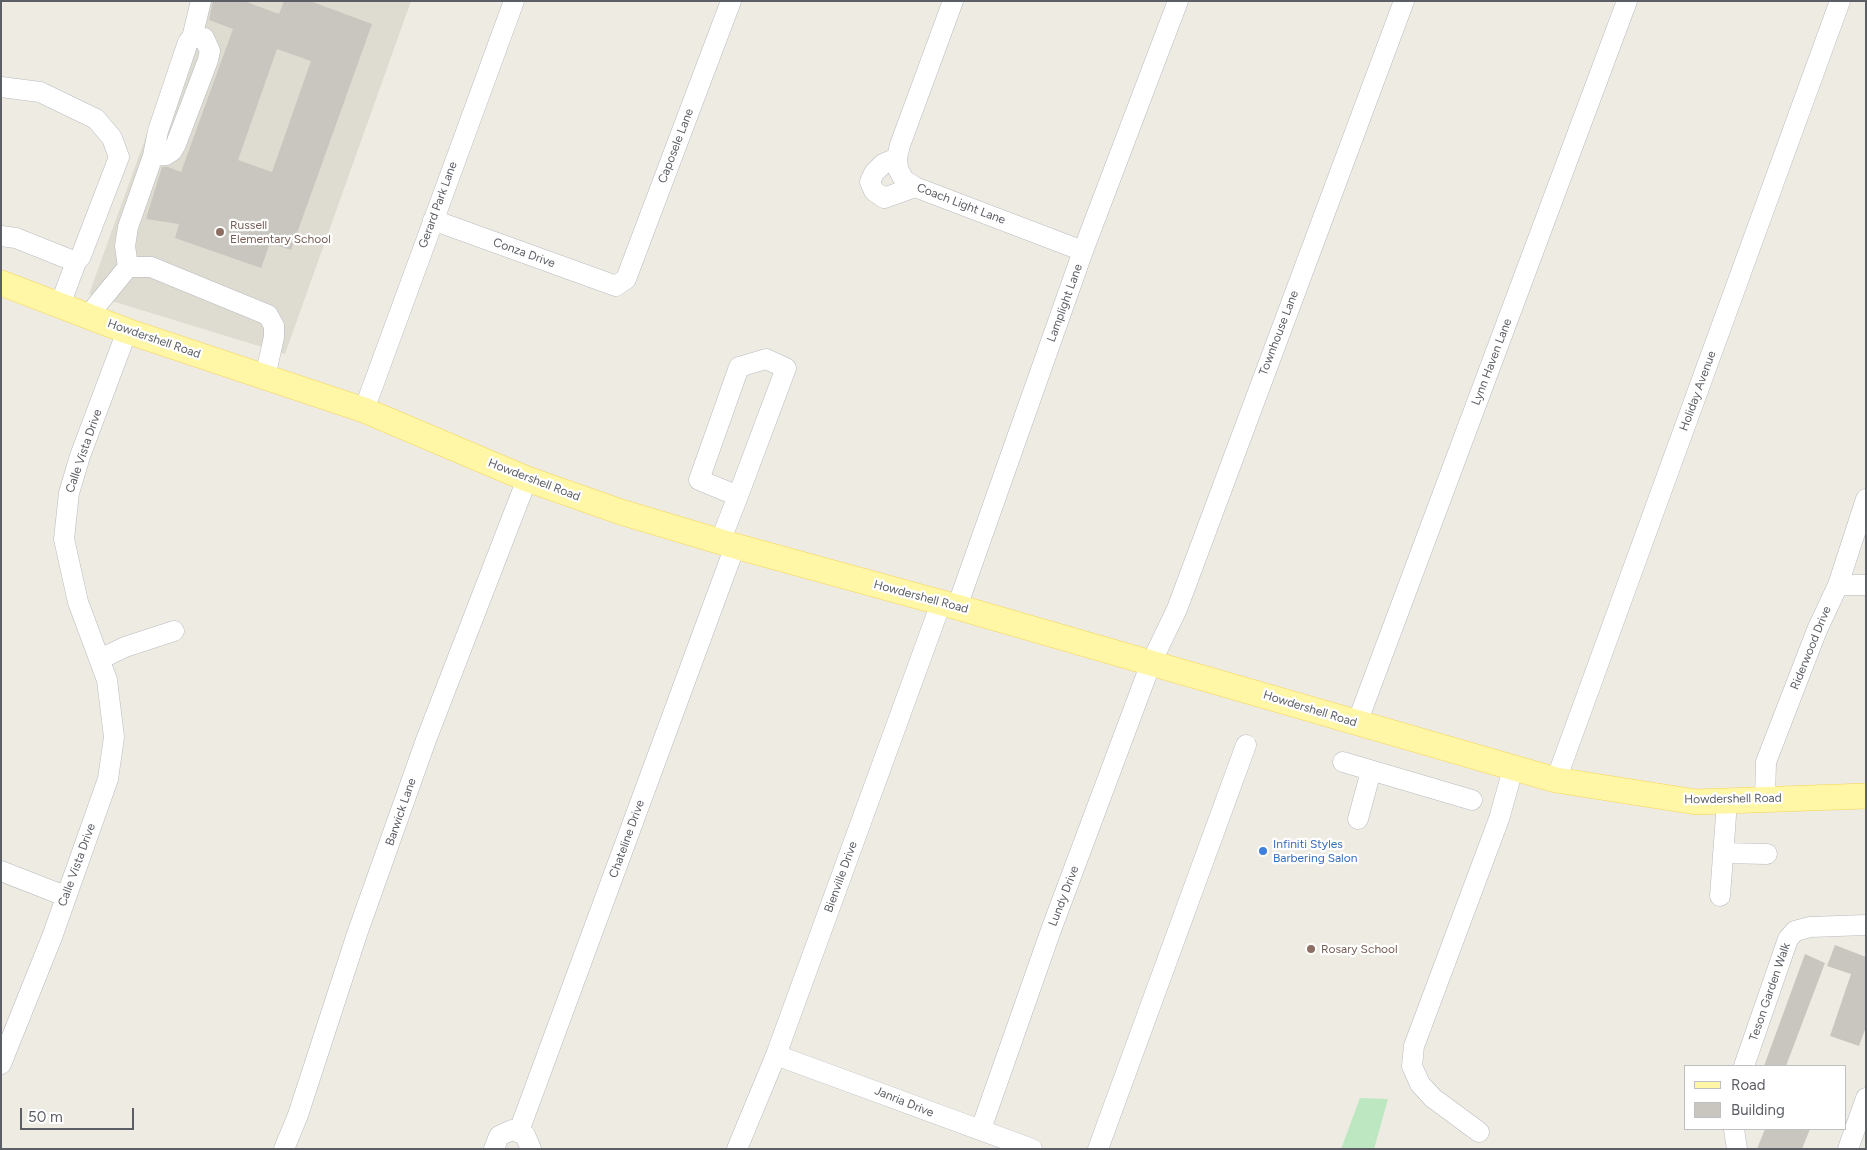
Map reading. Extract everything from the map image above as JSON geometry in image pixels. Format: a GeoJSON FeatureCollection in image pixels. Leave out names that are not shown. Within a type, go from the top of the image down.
{"type":"FeatureCollection","features":[{"type":"Feature","properties":{"kind":"main road","name":"Howdershell Road"},"geometry":{"type":"LineString","coordinates":[[1,283],[127,331],[364,410],[527,479],[621,512],[1151,663],[1513,769],[1556,780],[1677,800],[1727,802],[1866,796]]}},
{"type":"Feature","properties":{"kind":"street"},"geometry":{"type":"LineString","coordinates":[[88,316],[128,267],[125,246],[128,227],[153,156],[172,151],[208,60],[209,44],[204,38],[192,38],[201,1]]}},
{"type":"Feature","properties":{"kind":"street","name":"Gerard Park Lane"},"geometry":{"type":"LineString","coordinates":[[364,410],[514,1]]}},
{"type":"Feature","properties":{"kind":"street","name":"Caposele Lane"},"geometry":{"type":"LineString","coordinates":[[616,286],[626,279],[731,1]]}},
{"type":"Feature","properties":{"kind":"street"},"geometry":{"type":"LineString","coordinates":[[916,187],[884,198],[874,191],[870,182],[874,173],[883,164],[897,158],[900,145],[953,1]]}},
{"type":"Feature","properties":{"kind":"street","name":"Lamplight Lane"},"geometry":{"type":"LineString","coordinates":[[949,605],[1178,1]]}},
{"type":"Feature","properties":{"kind":"street","name":"Townhouse Lane"},"geometry":{"type":"LineString","coordinates":[[1151,663],[1177,609],[1404,1]]}},
{"type":"Feature","properties":{"kind":"street","name":"Lynn Haven Lane"},"geometry":{"type":"LineString","coordinates":[[1357,723],[1627,1]]}},
{"type":"Feature","properties":{"kind":"street","name":"Holiday Avenue"},"geometry":{"type":"LineString","coordinates":[[1556,780],[1840,1]]}},
{"type":"Feature","properties":{"kind":"street"},"geometry":{"type":"LineString","coordinates":[[1,87],[40,92],[96,119],[112,138],[119,157],[60,305]]}},
{"type":"Feature","properties":{"kind":"street","name":"Coach Light Lane"},"geometry":{"type":"LineString","coordinates":[[897,158],[898,169],[904,180],[916,187],[1083,251]]}},
{"type":"Feature","properties":{"kind":"street","name":"Conza Drive"},"geometry":{"type":"LineString","coordinates":[[433,220],[616,286]]}},
{"type":"Feature","properties":{"kind":"street"},"geometry":{"type":"LineString","coordinates":[[1,236],[16,238],[76,262]]}},
{"type":"Feature","properties":{"kind":"street"},"geometry":{"type":"LineString","coordinates":[[128,267],[151,267],[268,315],[274,326],[274,337],[266,377]]}},
{"type":"Feature","properties":{"kind":"street","name":"Calle Vista Drive"},"geometry":{"type":"LineString","coordinates":[[1,1064],[52,937],[108,779],[112,758],[114,719],[107,680],[72,582],[64,539],[69,493],[80,456],[127,331]]}},
{"type":"Feature","properties":{"kind":"street","name":"Chateline Drive"},"geometry":{"type":"LineString","coordinates":[[519,1131],[728,544],[738,496],[786,368],[766,358],[739,367],[699,480],[738,496]]}},
{"type":"Feature","properties":{"kind":"street","name":"Barwick Lane"},"geometry":{"type":"LineString","coordinates":[[284,1149],[298,1115],[357,934],[426,740],[527,479]]}},
{"type":"Feature","properties":{"kind":"street","name":"Riderwood Drive"},"geometry":{"type":"LineString","coordinates":[[1765,799],[1766,762],[1817,630],[1838,585],[1866,499]]}},
{"type":"Feature","properties":{"kind":"street"},"geometry":{"type":"LineString","coordinates":[[1838,585],[1866,585]]}},
{"type":"Feature","properties":{"kind":"street","name":"Bienville Drive"},"geometry":{"type":"LineString","coordinates":[[738,1149],[949,605]]}},
{"type":"Feature","properties":{"kind":"street"},"geometry":{"type":"LineString","coordinates":[[100,659],[125,647],[174,631]]}},
{"type":"Feature","properties":{"kind":"street","name":"Lundy Drive"},"geometry":{"type":"LineString","coordinates":[[981,1129],[1050,930],[1151,663]]}},
{"type":"Feature","properties":{"kind":"street"},"geometry":{"type":"LineString","coordinates":[[1098,1149],[1246,745]]}},
{"type":"Feature","properties":{"kind":"street"},"geometry":{"type":"LineString","coordinates":[[1343,762],[1472,800]]}},
{"type":"Feature","properties":{"kind":"street"},"geometry":{"type":"LineString","coordinates":[[1479,1132],[1433,1098],[1420,1084],[1412,1066],[1414,1046],[1500,819],[1513,769]]}},
{"type":"Feature","properties":{"kind":"street"},"geometry":{"type":"LineString","coordinates":[[1358,819],[1372,771]]}},
{"type":"Feature","properties":{"kind":"street"},"geometry":{"type":"LineString","coordinates":[[1720,896],[1727,802]]}},
{"type":"Feature","properties":{"kind":"street"},"geometry":{"type":"LineString","coordinates":[[1723,853],[1767,854]]}},
{"type":"Feature","properties":{"kind":"street"},"geometry":{"type":"LineString","coordinates":[[1,871],[65,896]]}},
{"type":"Feature","properties":{"kind":"street","name":"Teson Garden Walk"},"geometry":{"type":"LineString","coordinates":[[1744,1065],[1774,972],[1788,939],[1795,931],[1810,927],[1866,925]]}},
{"type":"Feature","properties":{"kind":"street","name":"Janria Drive"},"geometry":{"type":"LineString","coordinates":[[776,1055],[842,1077],[947,1119],[981,1129],[1032,1149]]}},
{"type":"Feature","properties":{"kind":"street"},"geometry":{"type":"LineString","coordinates":[[1848,1149],[1866,1098]]}},
{"type":"Feature","properties":{"kind":"street"},"geometry":{"type":"LineString","coordinates":[[494,1149],[499,1136],[512,1130],[519,1131],[529,1141],[531,1149]]}},
{"type":"Feature","properties":{"kind":"street"},"geometry":{"type":"LineString","coordinates":[[1734,1130],[1737,1149]]}},
{"type":"Feature","properties":{"kind":"shaded area","name":"Russell Elementary School"},"geometry":{"type":"Polygon","coordinates":[[[195,1],[411,1],[285,354],[89,294],[195,1]]]}},
{"type":"Feature","properties":{"kind":"green space"},"geometry":{"type":"Polygon","coordinates":[[[1360,1098],[1388,1099],[1374,1149],[1341,1149],[1360,1098]]]}},
{"type":"Feature","properties":{"kind":"building"},"geometry":{"type":"Polygon","coordinates":[[[213,1],[244,1],[279,14],[284,1],[310,1],[372,24],[291,250],[270,243],[261,268],[175,238],[179,224],[146,219],[162,167],[168,167],[181,172],[233,29],[209,20],[213,1]],[[277,49],[238,160],[272,172],[311,61],[277,49]]]}},
{"type":"Feature","properties":{"kind":"building"},"geometry":{"type":"Polygon","coordinates":[[[1835,945],[1866,957],[1866,1027],[1859,1046],[1830,1036],[1851,974],[1827,966],[1835,945]]]}},
{"type":"Feature","properties":{"kind":"building"},"geometry":{"type":"Polygon","coordinates":[[[1805,954],[1825,963],[1786,1065],[1764,1065],[1805,954]]]}},
{"type":"Feature","properties":{"kind":"building"},"geometry":{"type":"Polygon","coordinates":[[[1765,1130],[1810,1130],[1802,1149],[1757,1149],[1765,1130]]]}},
{"type":"Feature","properties":{"kind":"place","name":"Russell Elementary School"},"geometry":{"type":"Point","coordinates":[220,232]}},
{"type":"Feature","properties":{"kind":"place","name":"Infiniti Styles Barbering Salon"},"geometry":{"type":"Point","coordinates":[1263,851]}},
{"type":"Feature","properties":{"kind":"place","name":"Rosary School"},"geometry":{"type":"Point","coordinates":[1311,949]}}]}
